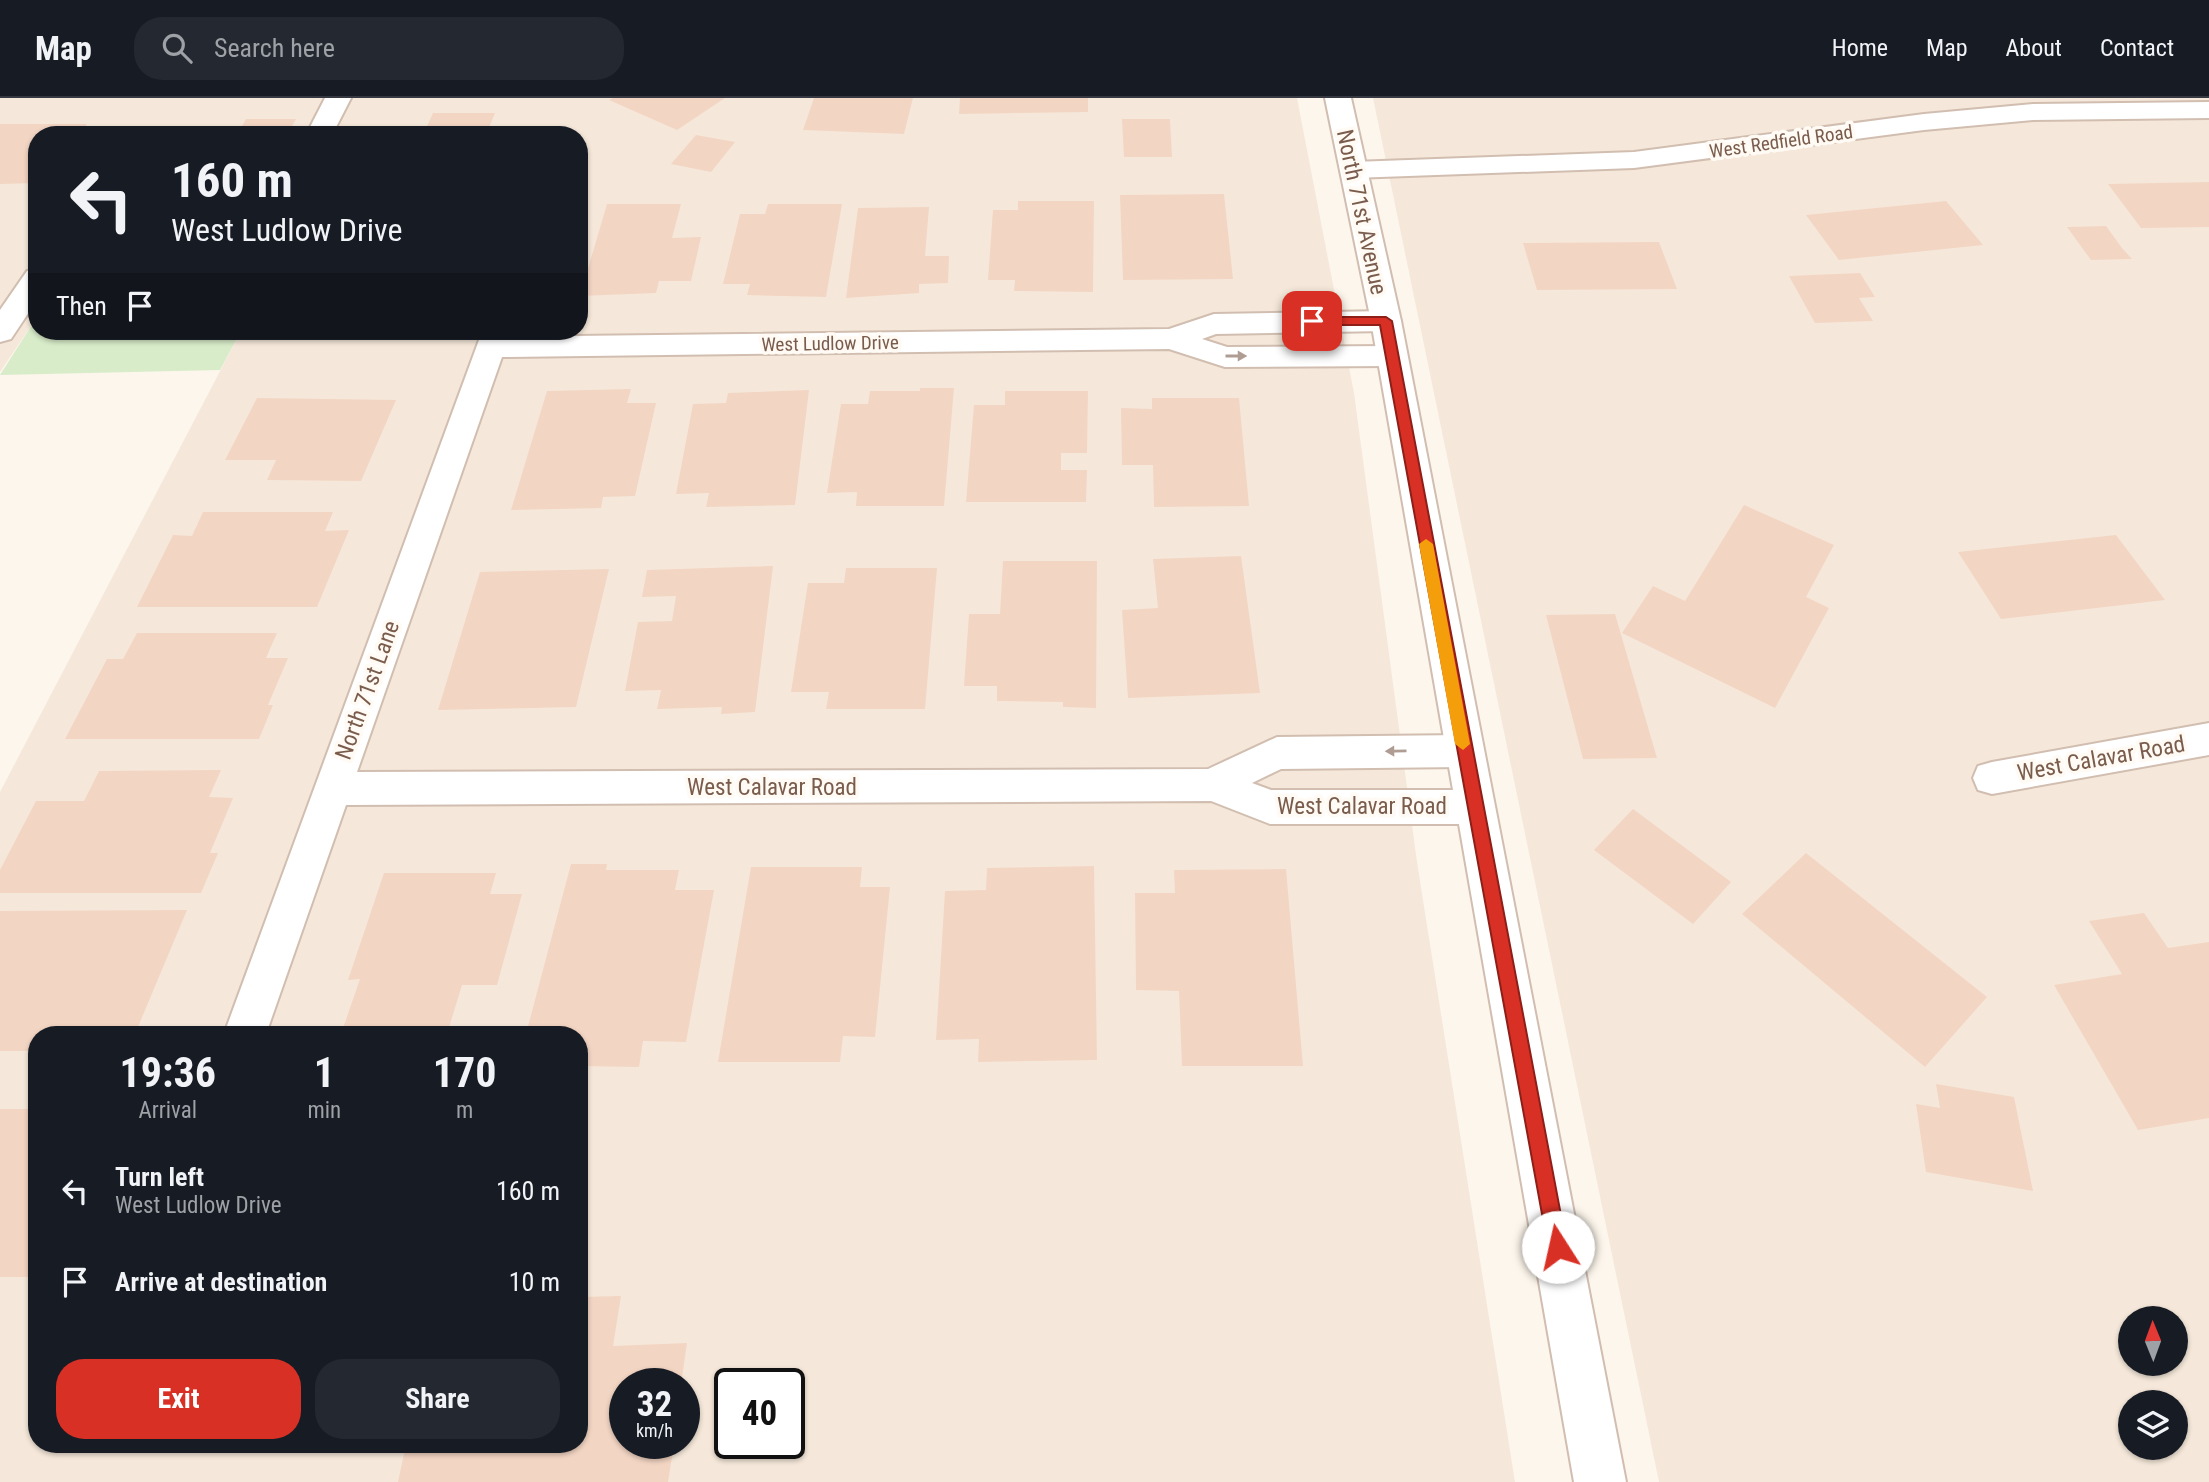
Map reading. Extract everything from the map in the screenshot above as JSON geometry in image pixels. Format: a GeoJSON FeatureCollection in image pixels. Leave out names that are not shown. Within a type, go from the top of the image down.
{"type":"FeatureCollection","features":[{"type":"Feature","properties":{"kind":"street"},"geometry":{"type":"LineString","coordinates":[[324,126],[338,98]]}},
{"type":"Feature","properties":{"kind":"street","name":"North 71st Avenue"},"geometry":{"type":"LineString","coordinates":[[1339,98],[1389,339],[1600,1482]]}},
{"type":"Feature","properties":{"kind":"street","name":"West Redfield Road"},"geometry":{"type":"LineString","coordinates":[[1353,170],[1634,160],[1924,121],[2033,112],[2209,110]]}},
{"type":"Feature","properties":{"kind":"street"},"geometry":{"type":"LineString","coordinates":[[0,332],[28,291]]}},
{"type":"Feature","properties":{"kind":"street"},"geometry":{"type":"LineString","coordinates":[[1269,322],[1275,356]]}},
{"type":"Feature","properties":{"kind":"street","name":"West Ludlow Drive"},"geometry":{"type":"LineString","coordinates":[[1171,339],[1214,324],[1269,322],[1389,339]]}},
{"type":"Feature","properties":{"kind":"street","name":"West Ludlow Drive"},"geometry":{"type":"LineString","coordinates":[[490,346],[1171,339],[1225,356],[1275,356],[1389,339]]}},
{"type":"Feature","properties":{"kind":"street","name":"North 71st Lane"},"geometry":{"type":"LineString","coordinates":[[248,1026],[490,346]]}},
{"type":"Feature","properties":{"kind":"street","name":"West Calavar Road"},"geometry":{"type":"LineString","coordinates":[[1992,778],[2209,739]]}},
{"type":"Feature","properties":{"kind":"street","name":"West Calavar Road"},"geometry":{"type":"LineString","coordinates":[[1212,785],[1277,753],[1464,751]]}},
{"type":"Feature","properties":{"kind":"street"},"geometry":{"type":"LineString","coordinates":[[1317,753],[1326,809]]}},
{"type":"Feature","properties":{"kind":"street","name":"West Calavar Road"},"geometry":{"type":"LineString","coordinates":[[332,789],[1212,785],[1270,807],[1474,807]]}},
{"type":"Feature","properties":{"kind":"shaded area"},"geometry":{"type":"Polygon","coordinates":[[[0,98],[1297,98],[1354,393],[1417,862],[1515,1482],[0,1482],[0,792],[236,340],[588,340],[588,126],[28,126],[28,330],[0,372],[0,98]]]}},
{"type":"Feature","properties":{"kind":"shaded area"},"geometry":{"type":"Polygon","coordinates":[[[1373,98],[2209,98],[2209,1482],[1659,1482],[1373,98]]]}},
{"type":"Feature","properties":{"kind":"green space"},"geometry":{"type":"Polygon","coordinates":[[[28,331],[28,340],[236,340],[220,370],[0,375],[28,331]]]}},
{"type":"Feature","properties":{"kind":"building"},"geometry":{"type":"Polygon","coordinates":[[[725,98],[677,130],[609,100],[725,98]]]}},
{"type":"Feature","properties":{"kind":"building"},"geometry":{"type":"Polygon","coordinates":[[[814,98],[913,98],[904,134],[803,130],[814,98]]]}},
{"type":"Feature","properties":{"kind":"building"},"geometry":{"type":"Polygon","coordinates":[[[960,98],[1088,98],[1088,112],[959,114],[960,98]]]}},
{"type":"Feature","properties":{"kind":"building"},"geometry":{"type":"Polygon","coordinates":[[[433,113],[495,113],[490,126],[427,126],[433,113]]]}},
{"type":"Feature","properties":{"kind":"building"},"geometry":{"type":"Polygon","coordinates":[[[246,119],[296,119],[292,126],[242,126],[246,119]]]}},
{"type":"Feature","properties":{"kind":"building"},"geometry":{"type":"Polygon","coordinates":[[[1122,119],[1170,119],[1172,157],[1124,157],[1122,119]]]}},
{"type":"Feature","properties":{"kind":"building"},"geometry":{"type":"Polygon","coordinates":[[[0,124],[87,124],[28,126],[28,183],[0,184],[0,124]]]}},
{"type":"Feature","properties":{"kind":"building"},"geometry":{"type":"Polygon","coordinates":[[[696,135],[735,142],[711,172],[671,164],[696,135]]]}},
{"type":"Feature","properties":{"kind":"building"},"geometry":{"type":"Polygon","coordinates":[[[2209,182],[2209,227],[2141,228],[2108,184],[2209,182]]]}},
{"type":"Feature","properties":{"kind":"building"},"geometry":{"type":"Polygon","coordinates":[[[1224,194],[1233,279],[1123,280],[1120,195],[1224,194]]]}},
{"type":"Feature","properties":{"kind":"building"},"geometry":{"type":"Polygon","coordinates":[[[1018,201],[1094,201],[1093,292],[1014,291],[1015,280],[988,280],[993,210],[1018,210],[1018,201]]]}},
{"type":"Feature","properties":{"kind":"building"},"geometry":{"type":"Polygon","coordinates":[[[1946,201],[1983,245],[1839,260],[1806,215],[1946,201]]]}},
{"type":"Feature","properties":{"kind":"building"},"geometry":{"type":"Polygon","coordinates":[[[607,204],[681,204],[672,238],[701,237],[691,281],[659,281],[656,293],[588,296],[588,269],[607,204]]]}},
{"type":"Feature","properties":{"kind":"building"},"geometry":{"type":"Polygon","coordinates":[[[768,204],[842,204],[826,297],[747,295],[750,284],[723,284],[740,214],[765,214],[768,204]]]}},
{"type":"Feature","properties":{"kind":"building"},"geometry":{"type":"Polygon","coordinates":[[[929,207],[925,256],[949,256],[948,283],[919,284],[919,293],[846,298],[858,208],[929,207]]]}},
{"type":"Feature","properties":{"kind":"building"},"geometry":{"type":"Polygon","coordinates":[[[2106,226],[2132,259],[2091,260],[2067,227],[2106,226]]]}},
{"type":"Feature","properties":{"kind":"building"},"geometry":{"type":"Polygon","coordinates":[[[1659,242],[1677,289],[1537,290],[1523,243],[1659,242]]]}},
{"type":"Feature","properties":{"kind":"building"},"geometry":{"type":"Polygon","coordinates":[[[1860,273],[1875,297],[1859,298],[1873,321],[1815,323],[1789,276],[1860,273]]]}},
{"type":"Feature","properties":{"kind":"building"},"geometry":{"type":"Polygon","coordinates":[[[920,388],[954,388],[944,506],[856,506],[857,492],[827,493],[841,404],[868,404],[870,391],[920,391],[920,388]]]}},
{"type":"Feature","properties":{"kind":"building"},"geometry":{"type":"Polygon","coordinates":[[[631,389],[627,403],[656,403],[635,496],[603,497],[601,508],[511,510],[547,391],[631,389]]]}},
{"type":"Feature","properties":{"kind":"building"},"geometry":{"type":"Polygon","coordinates":[[[809,390],[795,505],[706,507],[709,493],[676,494],[693,404],[726,403],[728,393],[809,390]]]}},
{"type":"Feature","properties":{"kind":"building"},"geometry":{"type":"Polygon","coordinates":[[[1005,391],[1088,391],[1087,453],[1061,453],[1061,470],[1087,470],[1086,502],[966,502],[974,405],[1005,405],[1005,391]]]}},
{"type":"Feature","properties":{"kind":"building"},"geometry":{"type":"Polygon","coordinates":[[[257,398],[396,400],[361,481],[267,480],[276,460],[225,460],[257,398]]]}},
{"type":"Feature","properties":{"kind":"building"},"geometry":{"type":"Polygon","coordinates":[[[1152,398],[1239,398],[1249,506],[1154,507],[1153,465],[1122,465],[1121,408],[1152,409],[1152,398]]]}},
{"type":"Feature","properties":{"kind":"building"},"geometry":{"type":"Polygon","coordinates":[[[1744,505],[1834,545],[1806,597],[1829,608],[1775,708],[1622,633],[1653,586],[1685,601],[1744,505]]]}},
{"type":"Feature","properties":{"kind":"building"},"geometry":{"type":"Polygon","coordinates":[[[203,512],[333,512],[325,531],[349,530],[317,607],[137,607],[173,535],[192,536],[203,512]]]}},
{"type":"Feature","properties":{"kind":"building"},"geometry":{"type":"Polygon","coordinates":[[[2116,535],[2165,600],[2001,619],[1958,552],[2116,535]]]}},
{"type":"Feature","properties":{"kind":"building"},"geometry":{"type":"Polygon","coordinates":[[[1241,556],[1260,693],[1128,698],[1122,610],[1158,608],[1153,559],[1241,556]]]}},
{"type":"Feature","properties":{"kind":"building"},"geometry":{"type":"Polygon","coordinates":[[[1003,561],[1097,561],[1096,708],[1063,707],[1063,702],[997,701],[997,686],[964,686],[969,614],[1000,614],[1003,561]]]}},
{"type":"Feature","properties":{"kind":"building"},"geometry":{"type":"Polygon","coordinates":[[[773,566],[755,712],[721,714],[722,707],[657,709],[661,690],[625,691],[638,622],[672,621],[676,596],[642,597],[647,570],[773,566]]]}},
{"type":"Feature","properties":{"kind":"building"},"geometry":{"type":"Polygon","coordinates":[[[846,568],[937,568],[925,709],[826,709],[829,692],[791,692],[808,583],[844,583],[846,568]]]}},
{"type":"Feature","properties":{"kind":"building"},"geometry":{"type":"Polygon","coordinates":[[[609,569],[576,707],[438,710],[480,572],[609,569]]]}},
{"type":"Feature","properties":{"kind":"building"},"geometry":{"type":"Polygon","coordinates":[[[1615,614],[1657,758],[1583,759],[1546,615],[1615,614]]]}},
{"type":"Feature","properties":{"kind":"building"},"geometry":{"type":"Polygon","coordinates":[[[137,633],[277,633],[266,658],[288,658],[268,705],[273,705],[259,739],[65,739],[107,659],[123,659],[137,633]]]}},
{"type":"Feature","properties":{"kind":"building"},"geometry":{"type":"Polygon","coordinates":[[[221,770],[209,797],[233,798],[210,853],[218,853],[201,893],[0,893],[0,870],[36,801],[84,801],[99,771],[221,770]]]}},
{"type":"Feature","properties":{"kind":"building"},"geometry":{"type":"Polygon","coordinates":[[[1633,809],[1731,882],[1693,924],[1594,850],[1633,809]]]}},
{"type":"Feature","properties":{"kind":"building"},"geometry":{"type":"Polygon","coordinates":[[[1806,853],[1987,997],[1925,1067],[1742,914],[1806,853]]]}},
{"type":"Feature","properties":{"kind":"building"},"geometry":{"type":"Polygon","coordinates":[[[571,864],[607,864],[606,870],[679,870],[675,890],[714,890],[686,1042],[643,1041],[639,1067],[588,1066],[588,1026],[528,1026],[571,864]]]}},
{"type":"Feature","properties":{"kind":"building"},"geometry":{"type":"Polygon","coordinates":[[[1094,866],[1097,1060],[978,1062],[979,1039],[936,1040],[945,891],[986,890],[987,868],[1094,866]]]}},
{"type":"Feature","properties":{"kind":"building"},"geometry":{"type":"Polygon","coordinates":[[[751,867],[862,867],[860,887],[890,887],[875,1037],[843,1036],[840,1062],[718,1062],[751,867]]]}},
{"type":"Feature","properties":{"kind":"building"},"geometry":{"type":"Polygon","coordinates":[[[1286,869],[1303,1066],[1182,1066],[1179,991],[1136,990],[1135,893],[1175,893],[1174,870],[1286,869]]]}},
{"type":"Feature","properties":{"kind":"building"},"geometry":{"type":"Polygon","coordinates":[[[384,873],[496,873],[490,894],[522,894],[497,985],[462,985],[449,1026],[344,1026],[360,979],[348,980],[384,873]]]}},
{"type":"Feature","properties":{"kind":"building"},"geometry":{"type":"Polygon","coordinates":[[[187,910],[138,1026],[28,1026],[28,1051],[0,1051],[0,911],[187,910]]]}},
{"type":"Feature","properties":{"kind":"building"},"geometry":{"type":"Polygon","coordinates":[[[2144,913],[2168,948],[2209,942],[2209,1118],[2138,1130],[2054,985],[2122,974],[2089,921],[2144,913]]]}},
{"type":"Feature","properties":{"kind":"building"},"geometry":{"type":"Polygon","coordinates":[[[1936,1084],[2014,1097],[2033,1191],[1926,1172],[1916,1104],[1940,1108],[1936,1084]]]}},
{"type":"Feature","properties":{"kind":"building"},"geometry":{"type":"Polygon","coordinates":[[[0,1109],[28,1109],[28,1277],[0,1277],[0,1109]]]}},
{"type":"Feature","properties":{"kind":"building"},"geometry":{"type":"Polygon","coordinates":[[[621,1296],[613,1346],[687,1343],[683,1368],[609,1368],[609,1459],[672,1459],[668,1482],[398,1482],[404,1453],[588,1453],[588,1297],[621,1296]]]}},
{"type":"Feature","properties":{"kind":"slow traffic"},"geometry":{"type":"LineString","coordinates":[[1426,544],[1463,744]]}},
{"type":"Feature","properties":{"kind":"route"},"geometry":{"type":"LineString","coordinates":[[1312,321],[1386,321],[1474,807],[1558,1247]]}}]}
